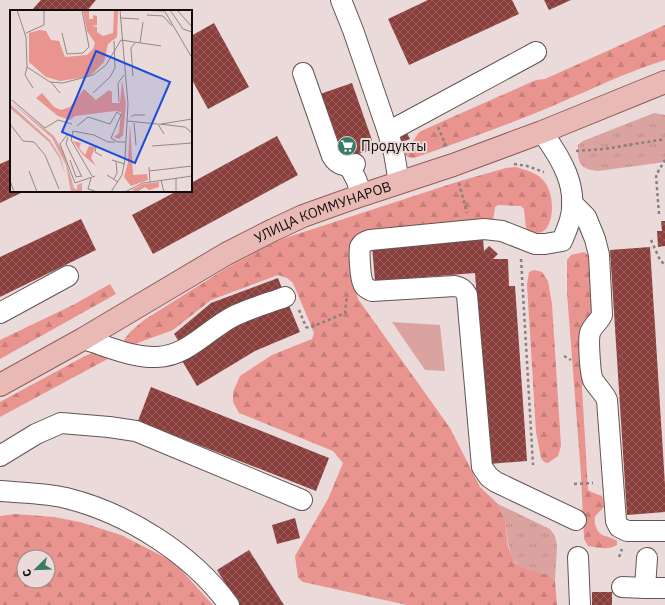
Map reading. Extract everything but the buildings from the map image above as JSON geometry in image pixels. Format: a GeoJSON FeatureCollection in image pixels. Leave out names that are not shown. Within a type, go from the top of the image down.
{"type":"FeatureCollection","features":[{"type":"Feature","properties":{"kind":"main road","name":"УЛИЦА КОММУНАРОВ"},"geometry":{"type":"LineString","coordinates":[[0,385],[83,339],[226,254],[303,216],[398,183],[450,158],[542,132],[665,82]]}},
{"type":"Feature","properties":{"kind":"lane"},"geometry":{"type":"LineString","coordinates":[[341,0],[353,30],[388,132],[394,153],[398,183]]}},
{"type":"Feature","properties":{"kind":"lane"},"geometry":{"type":"LineString","coordinates":[[388,132],[536,52]]}},
{"type":"Feature","properties":{"kind":"lane"},"geometry":{"type":"LineString","coordinates":[[303,73],[332,156],[336,162],[344,166],[352,165],[362,195]]}},
{"type":"Feature","properties":{"kind":"lane"},"geometry":{"type":"LineString","coordinates":[[542,132],[557,152],[567,171],[571,194],[570,220],[562,241],[535,244],[502,231],[484,229],[366,241],[360,249],[363,283],[366,288],[372,291],[455,286],[464,290],[467,295],[482,467],[485,473],[496,482],[576,520]]}},
{"type":"Feature","properties":{"kind":"lane"},"geometry":{"type":"LineString","coordinates":[[571,194],[586,217],[595,239],[599,256],[602,315],[589,334],[591,374],[607,400],[616,522],[619,527],[627,532],[665,531]]}},
{"type":"Feature","properties":{"kind":"lane"},"geometry":{"type":"LineString","coordinates":[[0,312],[68,276]]}},
{"type":"Feature","properties":{"kind":"lane"},"geometry":{"type":"LineString","coordinates":[[83,339],[122,352],[142,356],[158,357],[173,354],[185,349],[234,316],[285,297]]}},
{"type":"Feature","properties":{"kind":"lane"},"geometry":{"type":"LineString","coordinates":[[0,456],[36,434],[61,423],[109,426],[136,431],[302,500]]}},
{"type":"Feature","properties":{"kind":"lane"},"geometry":{"type":"LineString","coordinates":[[0,491],[41,494],[67,498],[102,510],[140,528],[165,544],[199,570],[229,605]]}},
{"type":"Feature","properties":{"kind":"lane"},"geometry":{"type":"LineString","coordinates":[[578,557],[580,605]]}},
{"type":"Feature","properties":{"kind":"lane"},"geometry":{"type":"LineString","coordinates":[[645,588],[647,558]]}},
{"type":"Feature","properties":{"kind":"lane"},"geometry":{"type":"LineString","coordinates":[[622,587],[665,588]]}},
{"type":"Feature","properties":{"kind":"path"},"geometry":{"type":"LineString","coordinates":[[442,137],[472,230]]}},
{"type":"Feature","properties":{"kind":"path"},"geometry":{"type":"LineString","coordinates":[[557,152],[604,149],[665,139]]}},
{"type":"Feature","properties":{"kind":"path"},"geometry":{"type":"LineString","coordinates":[[659,214],[656,175],[665,160]]}},
{"type":"Feature","properties":{"kind":"path"},"geometry":{"type":"LineString","coordinates":[[510,164],[527,166],[546,173],[571,194]]}},
{"type":"Feature","properties":{"kind":"path"},"geometry":{"type":"LineString","coordinates":[[520,238],[533,464]]}},
{"type":"Feature","properties":{"kind":"path"},"geometry":{"type":"LineString","coordinates":[[651,240],[660,260],[665,265]]}},
{"type":"Feature","properties":{"kind":"path"},"geometry":{"type":"LineString","coordinates":[[309,328],[345,313],[347,294]]}},
{"type":"Feature","properties":{"kind":"path"},"geometry":{"type":"LineString","coordinates":[[574,484],[593,483]]}},
{"type":"Feature","properties":{"kind":"green space"},"geometry":{"type":"Polygon","coordinates":[[[665,25],[665,60],[634,71],[543,110],[463,141],[414,158],[406,156],[406,149],[421,131],[536,80],[545,79],[665,25]]]}},
{"type":"Feature","properties":{"kind":"green space"},"geometry":{"type":"Polygon","coordinates":[[[654,113],[665,115],[665,162],[598,171],[583,167],[579,161],[578,145],[583,141],[654,113]]]}},
{"type":"Feature","properties":{"kind":"green space"},"geometry":{"type":"Polygon","coordinates":[[[516,167],[536,175],[542,179],[548,187],[551,197],[551,218],[548,226],[542,232],[535,233],[526,228],[524,209],[521,206],[498,205],[495,207],[493,221],[351,248],[358,299],[450,428],[480,487],[498,504],[505,521],[508,547],[515,563],[521,567],[549,576],[555,581],[557,605],[407,605],[303,582],[298,578],[295,556],[328,499],[343,463],[333,451],[239,413],[233,402],[233,392],[240,376],[272,355],[312,339],[314,333],[293,283],[287,278],[278,275],[211,300],[173,330],[129,346],[124,343],[124,340],[130,332],[144,320],[230,266],[282,239],[460,181],[506,168],[516,167]]]}},
{"type":"Feature","properties":{"kind":"green space"},"geometry":{"type":"Polygon","coordinates":[[[584,252],[591,259],[594,312],[582,387],[588,490],[602,496],[605,505],[595,517],[597,529],[604,536],[617,541],[617,545],[607,548],[588,546],[584,539],[581,475],[567,293],[567,260],[571,255],[584,252]]]}},
{"type":"Feature","properties":{"kind":"green space"},"geometry":{"type":"Polygon","coordinates":[[[534,270],[542,272],[548,281],[552,304],[561,446],[558,456],[548,463],[544,462],[541,458],[536,432],[527,284],[529,272],[534,270]]]}},
{"type":"Feature","properties":{"kind":"green space"},"geometry":{"type":"Polygon","coordinates":[[[110,284],[116,294],[0,359],[0,340],[73,305],[110,284]]]}},
{"type":"Feature","properties":{"kind":"green space"},"geometry":{"type":"Polygon","coordinates":[[[392,322],[440,325],[445,371],[425,370],[392,322]]]}},
{"type":"Feature","properties":{"kind":"green space"},"geometry":{"type":"Polygon","coordinates":[[[103,351],[115,355],[0,417],[0,402],[83,357],[92,353],[103,351]]]}},
{"type":"Feature","properties":{"kind":"green space"},"geometry":{"type":"Polygon","coordinates":[[[498,504],[550,529],[555,536],[557,546],[555,581],[547,576],[525,569],[516,563],[511,553],[505,522],[498,504]]]}},
{"type":"Feature","properties":{"kind":"green space"},"geometry":{"type":"Polygon","coordinates":[[[15,514],[54,517],[80,522],[121,535],[174,562],[213,605],[0,605],[0,516],[15,514]]]}},
{"type":"Feature","properties":{"kind":"place","name":"Продукты"},"geometry":{"type":"Point","coordinates":[347,146]}}]}
